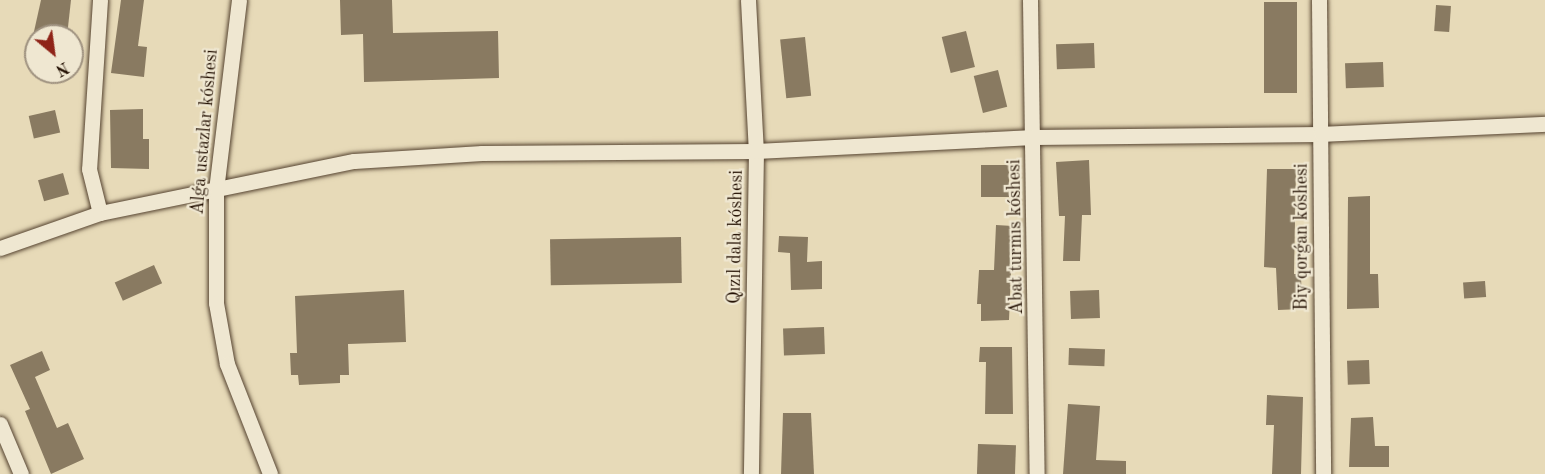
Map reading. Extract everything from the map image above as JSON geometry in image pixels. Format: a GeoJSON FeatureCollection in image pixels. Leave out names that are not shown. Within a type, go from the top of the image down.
{"type":"FeatureCollection","features":[{"type":"Feature","properties":{"kind":"street"},"geometry":{"type":"LineString","coordinates":[[100,0],[89,169],[100,213]]}},
{"type":"Feature","properties":{"kind":"street","name":"Alǵa ustazlar kóshesi"},"geometry":{"type":"LineString","coordinates":[[239,0],[216,189],[216,303],[227,364],[270,474]]}},
{"type":"Feature","properties":{"kind":"street","name":"Qızıl dala kóshesi"},"geometry":{"type":"LineString","coordinates":[[748,0],[756,151],[751,474]]}},
{"type":"Feature","properties":{"kind":"street","name":"Abat turmıs kóshesi"},"geometry":{"type":"LineString","coordinates":[[1030,0],[1034,137],[1037,474]]}},
{"type":"Feature","properties":{"kind":"street","name":"Biy qorǵan kóshesi"},"geometry":{"type":"LineString","coordinates":[[1318,0],[1323,474]]}},
{"type":"Feature","properties":{"kind":"street"},"geometry":{"type":"LineString","coordinates":[[0,248],[100,213],[354,161],[482,153],[756,151],[1034,137],[1321,134],[1545,124]]}},
{"type":"Feature","properties":{"kind":"street"},"geometry":{"type":"LineString","coordinates":[[0,424],[21,474]]}},
{"type":"Feature","properties":{"kind":"building"},"geometry":{"type":"Polygon","coordinates":[[[41,0],[71,0],[68,24],[36,24],[41,0]]]}},
{"type":"Feature","properties":{"kind":"building"},"geometry":{"type":"Polygon","coordinates":[[[121,0],[144,0],[138,46],[147,47],[144,77],[111,73],[121,0]]]}},
{"type":"Feature","properties":{"kind":"building"},"geometry":{"type":"Polygon","coordinates":[[[340,0],[392,0],[393,33],[498,31],[499,78],[364,82],[363,34],[341,35],[340,0]]]}},
{"type":"Feature","properties":{"kind":"building"},"geometry":{"type":"Polygon","coordinates":[[[1264,2],[1297,2],[1297,93],[1264,93],[1264,2]]]}},
{"type":"Feature","properties":{"kind":"building"},"geometry":{"type":"Polygon","coordinates":[[[1436,5],[1451,6],[1449,32],[1434,31],[1436,5]]]}},
{"type":"Feature","properties":{"kind":"building"},"geometry":{"type":"Polygon","coordinates":[[[966,31],[975,67],[951,73],[942,37],[966,31]]]}},
{"type":"Feature","properties":{"kind":"building"},"geometry":{"type":"Polygon","coordinates":[[[805,37],[811,96],[786,98],[780,40],[805,37]]]}},
{"type":"Feature","properties":{"kind":"building"},"geometry":{"type":"Polygon","coordinates":[[[1094,43],[1095,68],[1057,69],[1056,44],[1094,43]]]}},
{"type":"Feature","properties":{"kind":"building"},"geometry":{"type":"Polygon","coordinates":[[[1383,62],[1384,87],[1346,88],[1345,63],[1383,62]]]}},
{"type":"Feature","properties":{"kind":"building"},"geometry":{"type":"Polygon","coordinates":[[[998,70],[1007,107],[983,113],[974,76],[998,70]]]}},
{"type":"Feature","properties":{"kind":"building"},"geometry":{"type":"Polygon","coordinates":[[[143,109],[143,139],[149,139],[149,169],[111,168],[110,110],[143,109]]]}},
{"type":"Feature","properties":{"kind":"building"},"geometry":{"type":"Polygon","coordinates":[[[55,110],[60,132],[34,138],[29,116],[55,110]]]}},
{"type":"Feature","properties":{"kind":"building"},"geometry":{"type":"Polygon","coordinates":[[[1089,160],[1091,215],[1082,215],[1080,261],[1063,261],[1065,216],[1059,216],[1056,162],[1089,160]]]}},
{"type":"Feature","properties":{"kind":"building"},"geometry":{"type":"Polygon","coordinates":[[[981,165],[1009,165],[1009,197],[981,197],[981,165]]]}},
{"type":"Feature","properties":{"kind":"building"},"geometry":{"type":"Polygon","coordinates":[[[1267,169],[1296,169],[1294,274],[1301,274],[1302,309],[1278,310],[1276,268],[1264,267],[1267,169]]]}},
{"type":"Feature","properties":{"kind":"building"},"geometry":{"type":"Polygon","coordinates":[[[63,173],[69,194],[44,201],[38,180],[63,173]]]}},
{"type":"Feature","properties":{"kind":"building"},"geometry":{"type":"Polygon","coordinates":[[[1370,196],[1370,274],[1378,274],[1379,308],[1347,309],[1348,197],[1370,196]]]}},
{"type":"Feature","properties":{"kind":"building"},"geometry":{"type":"Polygon","coordinates":[[[996,225],[1013,226],[1009,320],[981,321],[981,304],[977,304],[979,270],[994,270],[996,225]]]}},
{"type":"Feature","properties":{"kind":"building"},"geometry":{"type":"Polygon","coordinates":[[[779,236],[808,237],[807,262],[822,261],[822,289],[791,290],[790,253],[778,252],[779,236]]]}},
{"type":"Feature","properties":{"kind":"building"},"geometry":{"type":"Polygon","coordinates":[[[681,237],[682,283],[551,285],[550,239],[681,237]]]}},
{"type":"Feature","properties":{"kind":"building"},"geometry":{"type":"Polygon","coordinates":[[[154,265],[162,283],[123,301],[115,282],[154,265]]]}},
{"type":"Feature","properties":{"kind":"building"},"geometry":{"type":"Polygon","coordinates":[[[1485,281],[1486,297],[1464,298],[1463,283],[1485,281]]]}},
{"type":"Feature","properties":{"kind":"building"},"geometry":{"type":"Polygon","coordinates":[[[404,290],[406,342],[348,344],[349,375],[340,375],[340,383],[299,385],[298,375],[291,375],[290,353],[297,353],[295,296],[404,290]]]}},
{"type":"Feature","properties":{"kind":"building"},"geometry":{"type":"Polygon","coordinates":[[[1099,290],[1100,318],[1071,319],[1070,291],[1099,290]]]}},
{"type":"Feature","properties":{"kind":"building"},"geometry":{"type":"Polygon","coordinates":[[[824,327],[825,354],[784,355],[783,328],[824,327]]]}},
{"type":"Feature","properties":{"kind":"building"},"geometry":{"type":"Polygon","coordinates":[[[980,347],[1012,347],[1013,414],[985,414],[986,362],[979,362],[980,347]]]}},
{"type":"Feature","properties":{"kind":"building"},"geometry":{"type":"Polygon","coordinates":[[[1069,348],[1105,349],[1104,366],[1068,365],[1069,348]]]}},
{"type":"Feature","properties":{"kind":"building"},"geometry":{"type":"Polygon","coordinates":[[[42,351],[50,370],[35,377],[57,428],[68,423],[84,459],[51,474],[25,411],[30,409],[10,365],[42,351]]]}},
{"type":"Feature","properties":{"kind":"building"},"geometry":{"type":"Polygon","coordinates":[[[1369,360],[1370,384],[1348,385],[1347,361],[1369,360]]]}},
{"type":"Feature","properties":{"kind":"building"},"geometry":{"type":"Polygon","coordinates":[[[1267,395],[1303,397],[1301,474],[1272,474],[1274,425],[1266,425],[1267,395]]]}},
{"type":"Feature","properties":{"kind":"building"},"geometry":{"type":"Polygon","coordinates":[[[1068,404],[1100,406],[1096,460],[1126,461],[1126,474],[1063,474],[1068,404]]]}},
{"type":"Feature","properties":{"kind":"building"},"geometry":{"type":"Polygon","coordinates":[[[783,413],[811,413],[814,474],[781,474],[783,413]]]}},
{"type":"Feature","properties":{"kind":"building"},"geometry":{"type":"Polygon","coordinates":[[[1373,417],[1375,446],[1389,446],[1389,467],[1349,467],[1351,418],[1373,417]]]}},
{"type":"Feature","properties":{"kind":"building"},"geometry":{"type":"Polygon","coordinates":[[[978,444],[1016,445],[1015,474],[977,474],[978,444]]]}}]}
